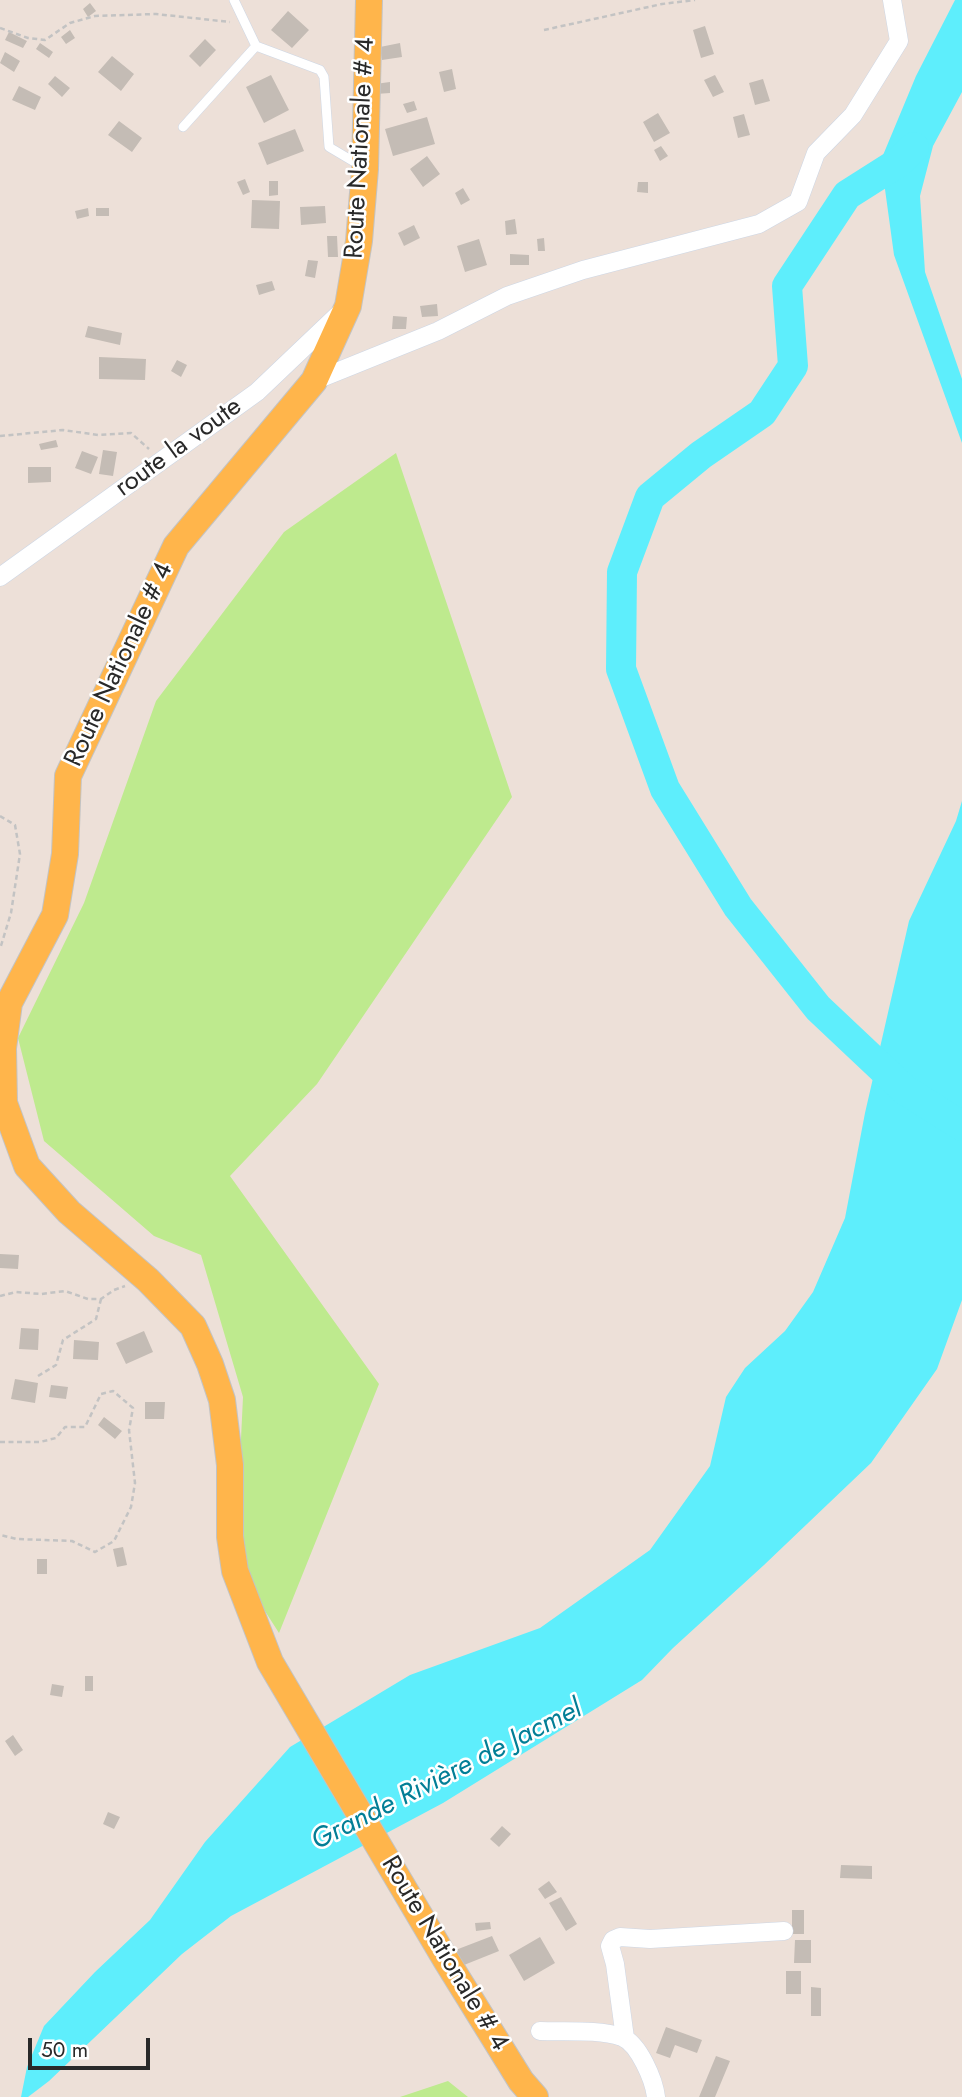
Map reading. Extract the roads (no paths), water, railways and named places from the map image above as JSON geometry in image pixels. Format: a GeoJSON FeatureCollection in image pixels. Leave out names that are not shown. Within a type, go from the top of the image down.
{"type":"FeatureCollection","features":[{"type":"Feature","properties":{"kind":"main road","name":"Route Nationale # 4"},"geometry":{"type":"LineString","coordinates":[[369,0],[365,169],[359,241],[348,306],[314,380],[176,546],[68,776],[65,854],[55,915],[9,1003],[4,1048],[4,1103],[27,1166],[69,1212],[148,1280],[193,1326],[222,1400],[230,1465],[230,1536],[235,1571],[270,1662],[446,1960],[521,2081],[535,2097]]}},
{"type":"Feature","properties":{"kind":"street"},"geometry":{"type":"LineString","coordinates":[[314,380],[438,331],[507,296],[583,270],[759,224],[798,201],[816,153],[853,115],[898,41],[892,0]]}},
{"type":"Feature","properties":{"kind":"street","name":"route la voute"},"geometry":{"type":"LineString","coordinates":[[0,577],[257,392],[348,306]]}},
{"type":"Feature","properties":{"kind":"street"},"geometry":{"type":"LineString","coordinates":[[656,2097],[654,2082],[638,2052],[625,2038],[610,1946],[613,1940],[620,1937],[650,1939],[784,1931]]}},
{"type":"Feature","properties":{"kind":"street"},"geometry":{"type":"LineString","coordinates":[[540,2031],[587,2032],[625,2038]]}},
{"type":"Feature","properties":{"kind":"lane"},"geometry":{"type":"LineString","coordinates":[[233,0],[256,46],[320,70],[324,78],[329,147],[365,169]]}},
{"type":"Feature","properties":{"kind":"lane"},"geometry":{"type":"LineString","coordinates":[[183,127],[256,46]]}},
{"type":"Feature","properties":{"kind":"water"},"geometry":{"type":"Polygon","coordinates":[[[955,0],[962,0],[962,92],[933,146],[920,196],[925,272],[962,379],[962,443],[894,255],[881,160],[916,76],[955,0]]]}},
{"type":"Feature","properties":{"kind":"water"},"geometry":{"type":"Polygon","coordinates":[[[962,801],[962,1300],[937,1369],[871,1463],[642,1680],[443,1803],[231,1916],[182,1954],[49,2081],[28,2097],[21,2097],[27,2067],[44,2026],[95,1972],[150,1920],[205,1842],[290,1747],[410,1675],[540,1628],[650,1550],[710,1466],[726,1397],[745,1368],[785,1331],[813,1292],[845,1218],[865,1113],[909,921],[956,821],[962,801]]]}},
{"type":"Feature","properties":{"kind":"waterway","name":"Grande Rivière de Jacmel"},"geometry":{"type":"LineString","coordinates":[[914,147],[899,162],[847,195],[787,286],[793,366],[762,413],[701,455],[650,497],[622,572],[621,669],[665,789],[738,907],[818,1008],[905,1090],[962,1126]]}}]}
